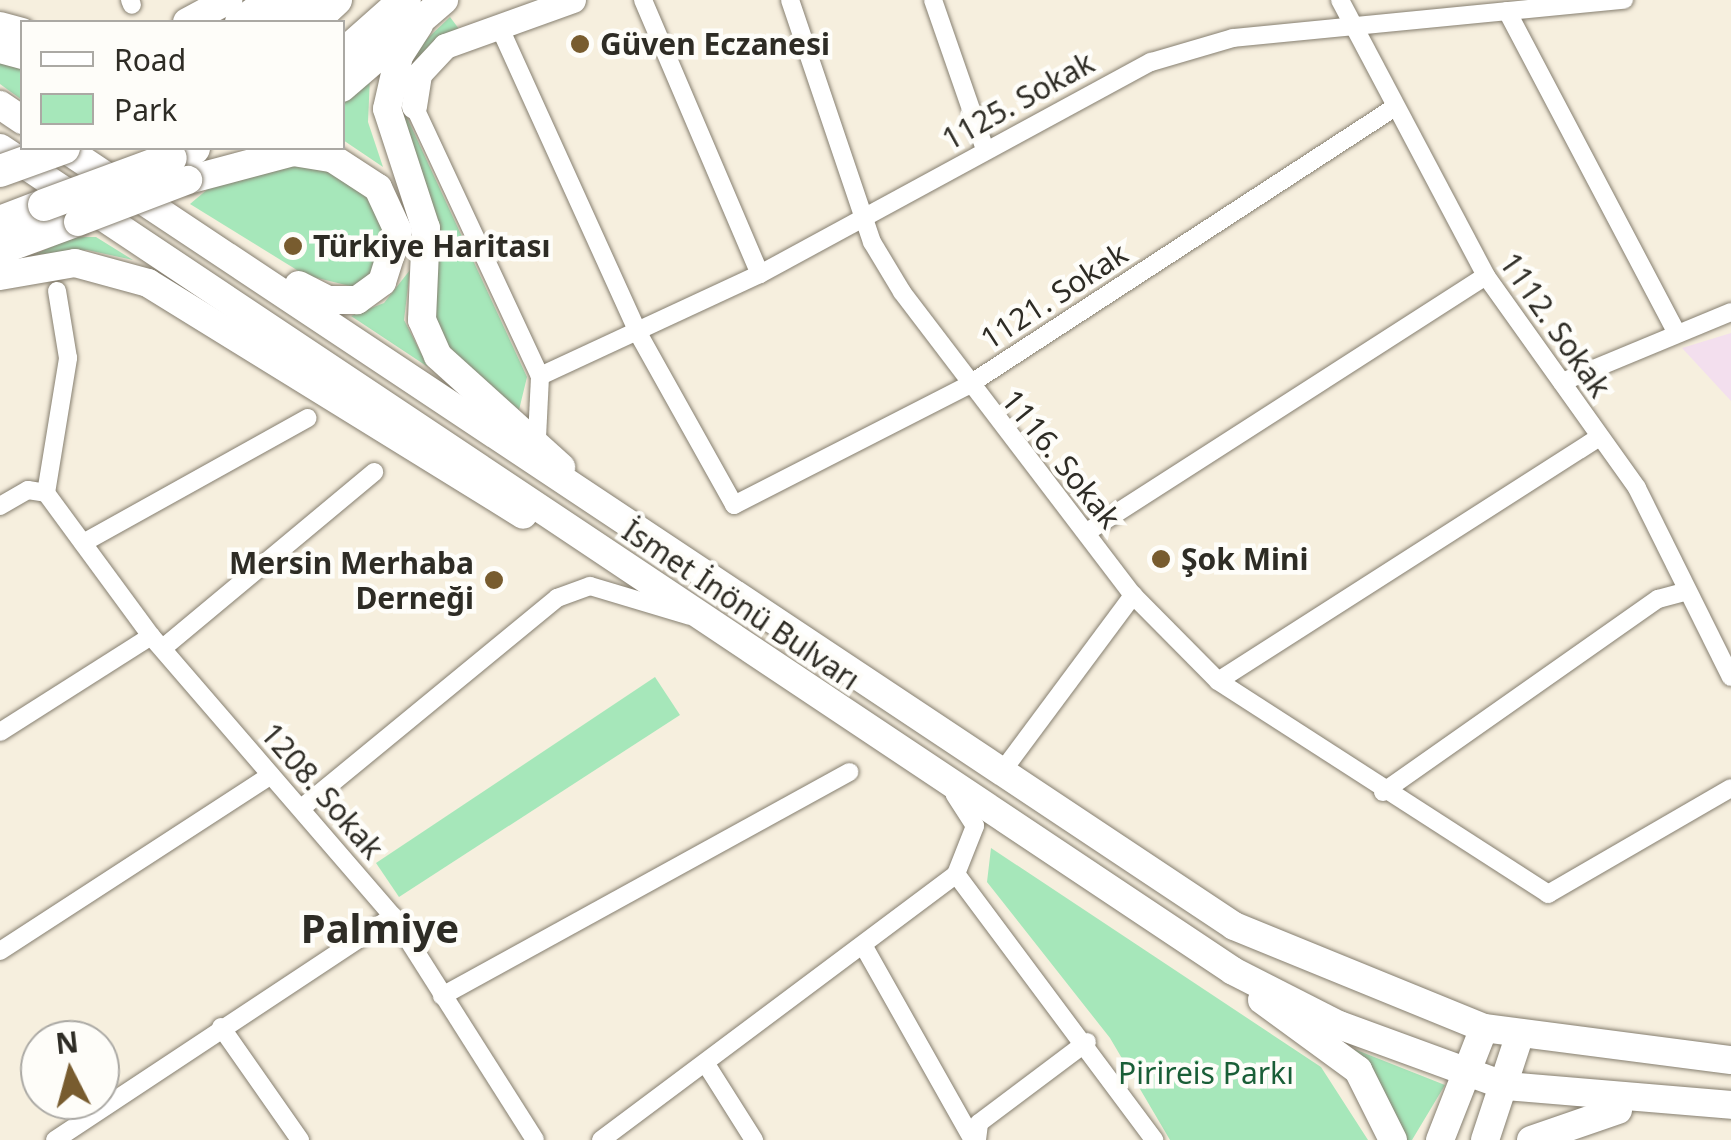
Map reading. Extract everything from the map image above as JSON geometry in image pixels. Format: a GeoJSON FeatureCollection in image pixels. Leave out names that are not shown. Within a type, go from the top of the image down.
{"type":"FeatureCollection","features":[{"type":"Feature","properties":{"kind":"highway"},"geometry":{"type":"LineString","coordinates":[[314,20],[336,0]]}},
{"type":"Feature","properties":{"kind":"highway"},"geometry":{"type":"LineString","coordinates":[[345,54],[412,12]]}},
{"type":"Feature","properties":{"kind":"highway"},"geometry":{"type":"LineString","coordinates":[[0,171],[58,150]]}},
{"type":"Feature","properties":{"kind":"highway"},"geometry":{"type":"LineString","coordinates":[[0,222],[44,205],[191,164]]}},
{"type":"Feature","properties":{"kind":"main road"},"geometry":{"type":"LineString","coordinates":[[191,20],[228,0]]}},
{"type":"Feature","properties":{"kind":"main road"},"geometry":{"type":"LineString","coordinates":[[242,20],[269,0]]}},
{"type":"Feature","properties":{"kind":"main road"},"geometry":{"type":"LineString","coordinates":[[275,20],[305,0]]}},
{"type":"Feature","properties":{"kind":"main road"},"geometry":{"type":"LineString","coordinates":[[345,85],[412,12],[444,0]]}},
{"type":"Feature","properties":{"kind":"main road"},"geometry":{"type":"LineString","coordinates":[[412,12],[387,109],[426,228],[422,320],[438,356],[537,438],[577,488]]}},
{"type":"Feature","properties":{"kind":"main road","name":"İsmet İnönü Bulvarı"},"geometry":{"type":"LineString","coordinates":[[0,147],[699,619],[1233,971],[1339,1025],[1506,1086]]}},
{"type":"Feature","properties":{"kind":"main road","name":"İsmet İnönü Bulvarı"},"geometry":{"type":"LineString","coordinates":[[67,150],[1004,769],[1234,926],[1484,1028],[1519,1037]]}},
{"type":"Feature","properties":{"kind":"main road"},"geometry":{"type":"LineString","coordinates":[[0,251],[78,222],[191,164],[246,150]]}},
{"type":"Feature","properties":{"kind":"main road"},"geometry":{"type":"LineString","coordinates":[[191,164],[272,153],[332,158],[386,197],[398,242],[372,293],[328,300],[203,240]]}},
{"type":"Feature","properties":{"kind":"main road"},"geometry":{"type":"LineString","coordinates":[[0,276],[75,264],[148,283],[402,448],[650,583]]}},
{"type":"Feature","properties":{"kind":"main road"},"geometry":{"type":"LineString","coordinates":[[1233,971],[1358,1070],[1392,1140]]}},
{"type":"Feature","properties":{"kind":"main road"},"geometry":{"type":"LineString","coordinates":[[1440,1140],[1484,1028]]}},
{"type":"Feature","properties":{"kind":"main road"},"geometry":{"type":"LineString","coordinates":[[1484,1140],[1506,1086],[1519,1037],[1731,1060]]}},
{"type":"Feature","properties":{"kind":"main road"},"geometry":{"type":"LineString","coordinates":[[1506,1086],[1726,1105]]}},
{"type":"Feature","properties":{"kind":"main road"},"geometry":{"type":"LineString","coordinates":[[1531,1140],[1607,1111],[1726,1105]]}},
{"type":"Feature","properties":{"kind":"street"},"geometry":{"type":"LineString","coordinates":[[537,438],[540,376],[414,106],[418,74],[434,53],[573,0]]}},
{"type":"Feature","properties":{"kind":"street"},"geometry":{"type":"LineString","coordinates":[[643,0],[760,274]]}},
{"type":"Feature","properties":{"kind":"street","name":"1116. Sokak"},"geometry":{"type":"LineString","coordinates":[[790,0],[870,217],[872,242],[966,386],[1087,532],[1133,595],[1218,681],[1383,792],[1548,894],[1731,788]]}},
{"type":"Feature","properties":{"kind":"street"},"geometry":{"type":"LineString","coordinates":[[933,0],[984,150]]}},
{"type":"Feature","properties":{"kind":"street","name":"1112. Sokak"},"geometry":{"type":"LineString","coordinates":[[1340,0],[1347,24],[1486,276],[1600,437],[1731,677]]}},
{"type":"Feature","properties":{"kind":"street","name":"1125. Sokak"},"geometry":{"type":"LineString","coordinates":[[540,376],[760,274],[1150,62],[1233,38],[1624,0]]}},
{"type":"Feature","properties":{"kind":"street"},"geometry":{"type":"LineString","coordinates":[[1507,11],[1674,328]]}},
{"type":"Feature","properties":{"kind":"street"},"geometry":{"type":"LineString","coordinates":[[500,26],[638,333]]}},
{"type":"Feature","properties":{"kind":"street","name":"1121. Sokak"},"geometry":{"type":"LineString","coordinates":[[638,333],[734,505],[966,386],[1392,109]]}},
{"type":"Feature","properties":{"kind":"street"},"geometry":{"type":"LineString","coordinates":[[1087,532],[1486,276]]}},
{"type":"Feature","properties":{"kind":"street"},"geometry":{"type":"LineString","coordinates":[[0,506],[28,490],[46,493],[68,358],[57,291]]}},
{"type":"Feature","properties":{"kind":"street"},"geometry":{"type":"LineString","coordinates":[[1562,382],[1674,328],[1731,312]]}},
{"type":"Feature","properties":{"kind":"street"},"geometry":{"type":"LineString","coordinates":[[83,543],[308,418]]}},
{"type":"Feature","properties":{"kind":"street"},"geometry":{"type":"LineString","coordinates":[[1218,681],[1600,437]]}},
{"type":"Feature","properties":{"kind":"street"},"geometry":{"type":"LineString","coordinates":[[0,732],[157,642],[374,472]]}},
{"type":"Feature","properties":{"kind":"street","name":"1208. Sokak"},"geometry":{"type":"LineString","coordinates":[[46,493],[157,642],[271,775],[304,806],[393,916],[535,1140]]}},
{"type":"Feature","properties":{"kind":"street"},"geometry":{"type":"LineString","coordinates":[[304,806],[557,598],[590,586],[699,619]]}},
{"type":"Feature","properties":{"kind":"street"},"geometry":{"type":"LineString","coordinates":[[1383,792],[1658,599],[1687,591]]}},
{"type":"Feature","properties":{"kind":"street"},"geometry":{"type":"LineString","coordinates":[[1004,769],[1133,595]]}},
{"type":"Feature","properties":{"kind":"street"},"geometry":{"type":"LineString","coordinates":[[442,996],[850,772]]}},
{"type":"Feature","properties":{"kind":"street"},"geometry":{"type":"LineString","coordinates":[[0,951],[271,775]]}},
{"type":"Feature","properties":{"kind":"street"},"geometry":{"type":"LineString","coordinates":[[601,1140],[956,874],[974,826],[936,777]]}},
{"type":"Feature","properties":{"kind":"street"},"geometry":{"type":"LineString","coordinates":[[956,874],[1086,1042],[1154,1140]]}},
{"type":"Feature","properties":{"kind":"street"},"geometry":{"type":"LineString","coordinates":[[68,1136],[221,1028],[393,916]]}},
{"type":"Feature","properties":{"kind":"street"},"geometry":{"type":"LineString","coordinates":[[863,945],[975,1140]]}},
{"type":"Feature","properties":{"kind":"street"},"geometry":{"type":"LineString","coordinates":[[221,1028],[300,1140]]}},
{"type":"Feature","properties":{"kind":"street"},"geometry":{"type":"LineString","coordinates":[[975,1140],[979,1123],[1086,1042]]}},
{"type":"Feature","properties":{"kind":"street"},"geometry":{"type":"LineString","coordinates":[[706,1064],[754,1140]]}},
{"type":"Feature","properties":{"kind":"shaded area"},"geometry":{"type":"Polygon","coordinates":[[[1731,333],[1731,401],[1682,348],[1731,333]]]}},
{"type":"Feature","properties":{"kind":"green space"},"geometry":{"type":"Polygon","coordinates":[[[450,17],[462,33],[403,109],[527,377],[519,410],[439,345],[394,135],[411,54],[450,17]]]}},
{"type":"Feature","properties":{"kind":"green space"},"geometry":{"type":"Polygon","coordinates":[[[0,60],[20,65],[20,99],[0,84],[0,60]]]}},
{"type":"Feature","properties":{"kind":"green space"},"geometry":{"type":"Polygon","coordinates":[[[370,77],[368,122],[383,167],[345,141],[345,98],[370,77]]]}},
{"type":"Feature","properties":{"kind":"green space"},"geometry":{"type":"Polygon","coordinates":[[[289,159],[355,177],[387,220],[378,270],[354,287],[305,275],[190,204],[209,188],[289,159]]]}},
{"type":"Feature","properties":{"kind":"green space"},"geometry":{"type":"Polygon","coordinates":[[[74,237],[96,237],[133,260],[87,250],[33,255],[74,237]]]}},
{"type":"Feature","properties":{"kind":"green space"},"geometry":{"type":"Polygon","coordinates":[[[410,270],[404,320],[428,367],[351,316],[384,303],[410,270]]]}},
{"type":"Feature","properties":{"kind":"green space"},"geometry":{"type":"Polygon","coordinates":[[[655,677],[680,715],[399,897],[376,863],[655,677]]]}},
{"type":"Feature","properties":{"kind":"green space","name":"Pirireis Parkı"},"geometry":{"type":"Polygon","coordinates":[[[991,848],[1321,1067],[1368,1140],[1170,1140],[1110,1038],[987,882],[991,848]]]}},
{"type":"Feature","properties":{"kind":"green space"},"geometry":{"type":"Polygon","coordinates":[[[1354,1049],[1445,1085],[1412,1140],[1396,1140],[1379,1082],[1354,1049]]]}},
{"type":"Feature","properties":{"kind":"place","name":"Güven Eczanesi"},"geometry":{"type":"Point","coordinates":[580,44]}},
{"type":"Feature","properties":{"kind":"place","name":"Türkiye Haritası"},"geometry":{"type":"Point","coordinates":[293,246]}},
{"type":"Feature","properties":{"kind":"place","name":"Şok Mini"},"geometry":{"type":"Point","coordinates":[1161,559]}},
{"type":"Feature","properties":{"kind":"place","name":"Mersin Merhaba Derneği"},"geometry":{"type":"Point","coordinates":[494,580]}},
{"type":"Feature","properties":{"kind":"district","name":"Palmiye"},"geometry":{"type":"Point","coordinates":[380,928]}}]}
